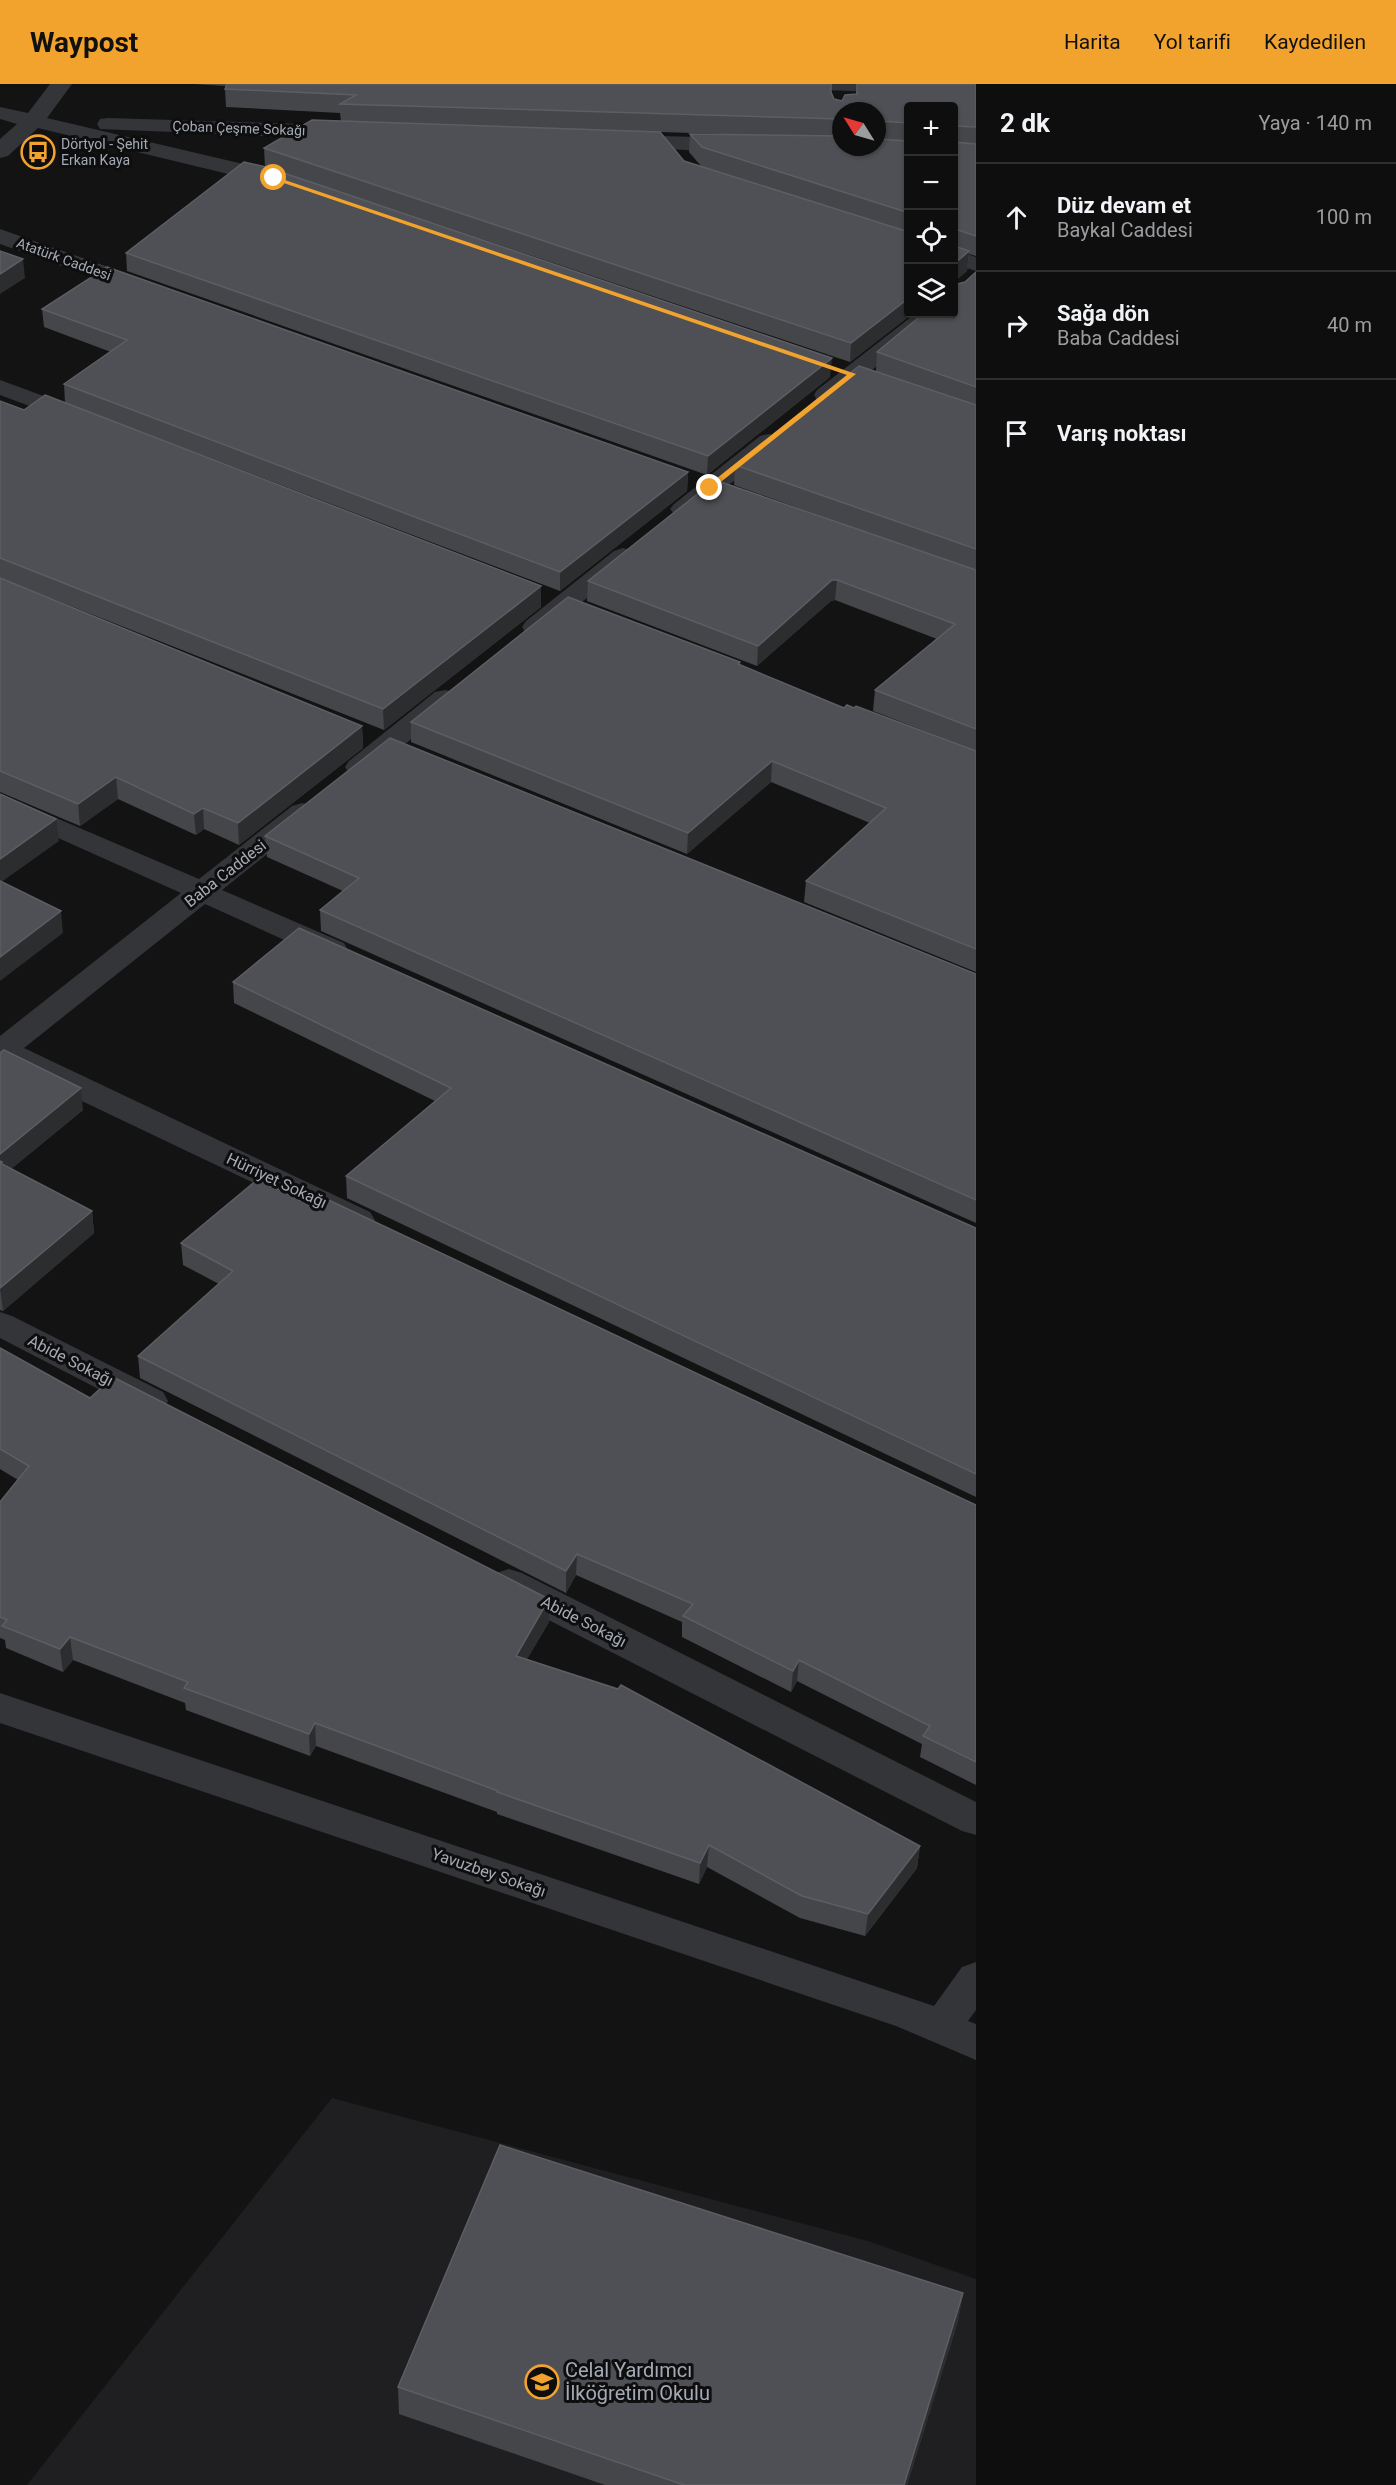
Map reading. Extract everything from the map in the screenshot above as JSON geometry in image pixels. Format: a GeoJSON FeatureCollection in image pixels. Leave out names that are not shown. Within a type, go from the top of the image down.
{"type":"FeatureCollection","features":[{"type":"Feature","properties":{"kind":"street"},"geometry":{"type":"LineString","coordinates":[[0,151],[33,121],[61,84]]}},
{"type":"Feature","properties":{"kind":"street"},"geometry":{"type":"LineString","coordinates":[[825,84],[844,90],[976,90]]}},
{"type":"Feature","properties":{"kind":"street"},"geometry":{"type":"LineString","coordinates":[[0,113],[199,159],[297,186]]}},
{"type":"Feature","properties":{"kind":"street","name":"Çoban Çeşme Sokağı"},"geometry":{"type":"LineString","coordinates":[[33,121],[355,132]]}},
{"type":"Feature","properties":{"kind":"street"},"geometry":{"type":"LineString","coordinates":[[606,141],[759,145]]}},
{"type":"Feature","properties":{"kind":"street"},"geometry":{"type":"LineString","coordinates":[[666,143],[686,165]]}},
{"type":"Feature","properties":{"kind":"street","name":"Atatürk Caddesi"},"geometry":{"type":"LineString","coordinates":[[0,236],[169,296]]}},
{"type":"Feature","properties":{"kind":"street"},"geometry":{"type":"LineString","coordinates":[[958,260],[974,274]]}},
{"type":"Feature","properties":{"kind":"street"},"geometry":{"type":"LineString","coordinates":[[517,641],[924,318]]}},
{"type":"Feature","properties":{"kind":"street"},"geometry":{"type":"LineString","coordinates":[[0,387],[99,425]]}},
{"type":"Feature","properties":{"kind":"street","name":"Baba Caddesi"},"geometry":{"type":"LineString","coordinates":[[1,1050],[331,789],[376,740],[461,686]]}},
{"type":"Feature","properties":{"kind":"street"},"geometry":{"type":"LineString","coordinates":[[376,740],[420,758]]}},
{"type":"Feature","properties":{"kind":"street"},"geometry":{"type":"LineString","coordinates":[[0,802],[354,960]]}},
{"type":"Feature","properties":{"kind":"street","name":"Hürriyet Sokağı"},"geometry":{"type":"LineString","coordinates":[[1,1050],[381,1230]]}},
{"type":"Feature","properties":{"kind":"street","name":"Abide Sokağı"},"geometry":{"type":"LineString","coordinates":[[0,1324],[180,1416]]}},
{"type":"Feature","properties":{"kind":"street","name":"Abide Sokağı"},"geometry":{"type":"LineString","coordinates":[[477,1567],[976,1820]]}},
{"type":"Feature","properties":{"kind":"street","name":"Yavuzbey Sokağı"},"geometry":{"type":"LineString","coordinates":[[0,1708],[897,2009],[976,2043]]}},
{"type":"Feature","properties":{"kind":"street"},"geometry":{"type":"LineString","coordinates":[[941,2027],[976,1979]]}},
{"type":"Feature","properties":{"kind":"shaded area","name":"Celal Yardımcı İlköğretim Okulu"},"geometry":{"type":"Polygon","coordinates":[[[332,2098],[868,2241],[976,2279],[976,2485],[27,2485],[332,2098]]]}},
{"type":"Feature","properties":{"kind":"building"},"geometry":{"type":"Polygon","coordinates":[[[227,84],[831,84],[834,99],[842,101],[845,95],[857,94],[857,84],[976,84],[976,127],[958,126],[958,102],[904,102],[904,123],[886,121],[886,102],[832,102],[832,119],[340,104],[356,95],[225,89],[227,84]]]}},
{"type":"Feature","properties":{"kind":"building"},"geometry":{"type":"Polygon","coordinates":[[[312,120],[660,132],[684,161],[904,230],[904,302],[851,343],[264,148],[312,120]]]}},
{"type":"Feature","properties":{"kind":"building"},"geometry":{"type":"Polygon","coordinates":[[[690,134],[832,136],[832,156],[886,156],[886,140],[904,141],[904,211],[702,147],[690,134]]]}},
{"type":"Feature","properties":{"kind":"building"},"geometry":{"type":"Polygon","coordinates":[[[958,142],[976,144],[976,236],[958,230],[958,142]]]}},
{"type":"Feature","properties":{"kind":"building"},"geometry":{"type":"Polygon","coordinates":[[[244,162],[266,167],[832,358],[708,456],[126,253],[244,162]]]}},
{"type":"Feature","properties":{"kind":"building"},"geometry":{"type":"Polygon","coordinates":[[[958,247],[969,251],[958,261],[958,247]]]}},
{"type":"Feature","properties":{"kind":"building"},"geometry":{"type":"Polygon","coordinates":[[[0,251],[23,259],[0,274],[0,251]]]}},
{"type":"Feature","properties":{"kind":"building"},"geometry":{"type":"Polygon","coordinates":[[[107,267],[688,472],[560,572],[64,384],[127,340],[42,309],[107,267]]]}},
{"type":"Feature","properties":{"kind":"building"},"geometry":{"type":"Polygon","coordinates":[[[976,272],[976,387],[877,352],[918,318],[958,318],[958,284],[965,282],[976,272]]]}},
{"type":"Feature","properties":{"kind":"building"},"geometry":{"type":"Polygon","coordinates":[[[859,366],[976,405],[976,549],[735,465],[859,366]]]}},
{"type":"Feature","properties":{"kind":"building"},"geometry":{"type":"Polygon","coordinates":[[[45,395],[541,586],[383,709],[0,558],[0,401],[24,410],[45,395]]]}},
{"type":"Feature","properties":{"kind":"building"},"geometry":{"type":"Polygon","coordinates":[[[715,480],[976,570],[976,729],[875,690],[955,624],[832,580],[758,646],[588,581],[715,480]]]}},
{"type":"Feature","properties":{"kind":"building"},"geometry":{"type":"Polygon","coordinates":[[[0,578],[362,726],[238,823],[203,808],[194,814],[116,777],[78,804],[0,771],[0,578]]]}},
{"type":"Feature","properties":{"kind":"building"},"geometry":{"type":"Polygon","coordinates":[[[568,597],[740,662],[738,664],[844,708],[847,705],[854,708],[856,706],[976,751],[976,949],[806,881],[886,808],[772,761],[688,833],[411,722],[568,597]]]}},
{"type":"Feature","properties":{"kind":"building"},"geometry":{"type":"Polygon","coordinates":[[[390,738],[976,974],[976,1200],[320,910],[359,878],[265,836],[390,738]]]}},
{"type":"Feature","properties":{"kind":"building"},"geometry":{"type":"Polygon","coordinates":[[[0,794],[56,819],[0,859],[0,794]]]}},
{"type":"Feature","properties":{"kind":"building"},"geometry":{"type":"Polygon","coordinates":[[[0,881],[61,911],[0,957],[0,881]]]}},
{"type":"Feature","properties":{"kind":"building"},"geometry":{"type":"Polygon","coordinates":[[[299,928],[976,1228],[976,1474],[346,1176],[451,1088],[233,982],[299,928]]]}},
{"type":"Feature","properties":{"kind":"building"},"geometry":{"type":"Polygon","coordinates":[[[4,1050],[81,1088],[0,1154],[0,1053],[4,1050]]]}},
{"type":"Feature","properties":{"kind":"building"},"geometry":{"type":"Polygon","coordinates":[[[0,1163],[92,1211],[0,1288],[0,1163]]]}},
{"type":"Feature","properties":{"kind":"building"},"geometry":{"type":"Polygon","coordinates":[[[258,1179],[311,1206],[322,1197],[976,1505],[976,1762],[923,1736],[930,1726],[799,1660],[793,1671],[683,1616],[693,1604],[577,1554],[566,1571],[138,1356],[233,1271],[181,1243],[258,1179]]]}},
{"type":"Feature","properties":{"kind":"building"},"geometry":{"type":"Polygon","coordinates":[[[0,1348],[90,1398],[113,1377],[549,1599],[516,1656],[618,1689],[621,1685],[920,1846],[868,1914],[802,1896],[709,1845],[700,1863],[497,1792],[315,1723],[309,1734],[184,1688],[188,1682],[70,1637],[60,1649],[2,1626],[7,1620],[0,1617],[0,1502],[29,1466],[0,1449],[0,1348]]]}},
{"type":"Feature","properties":{"kind":"building"},"geometry":{"type":"Polygon","coordinates":[[[500,2145],[963,2293],[904,2485],[684,2485],[398,2387],[500,2145]]]}},
{"type":"Feature","properties":{"kind":"place","name":"Dörtyol - Şehit Erkan Kaya"},"geometry":{"type":"Point","coordinates":[38,152]}},
{"type":"Feature","properties":{"kind":"place","name":"Celal Yardımcı İlköğretim Okulu"},"geometry":{"type":"Point","coordinates":[542,2382]}},
{"type":"Feature","properties":{"kind":"route"},"geometry":{"type":"LineString","coordinates":[[274,178],[852,374],[710,488]]}}]}
